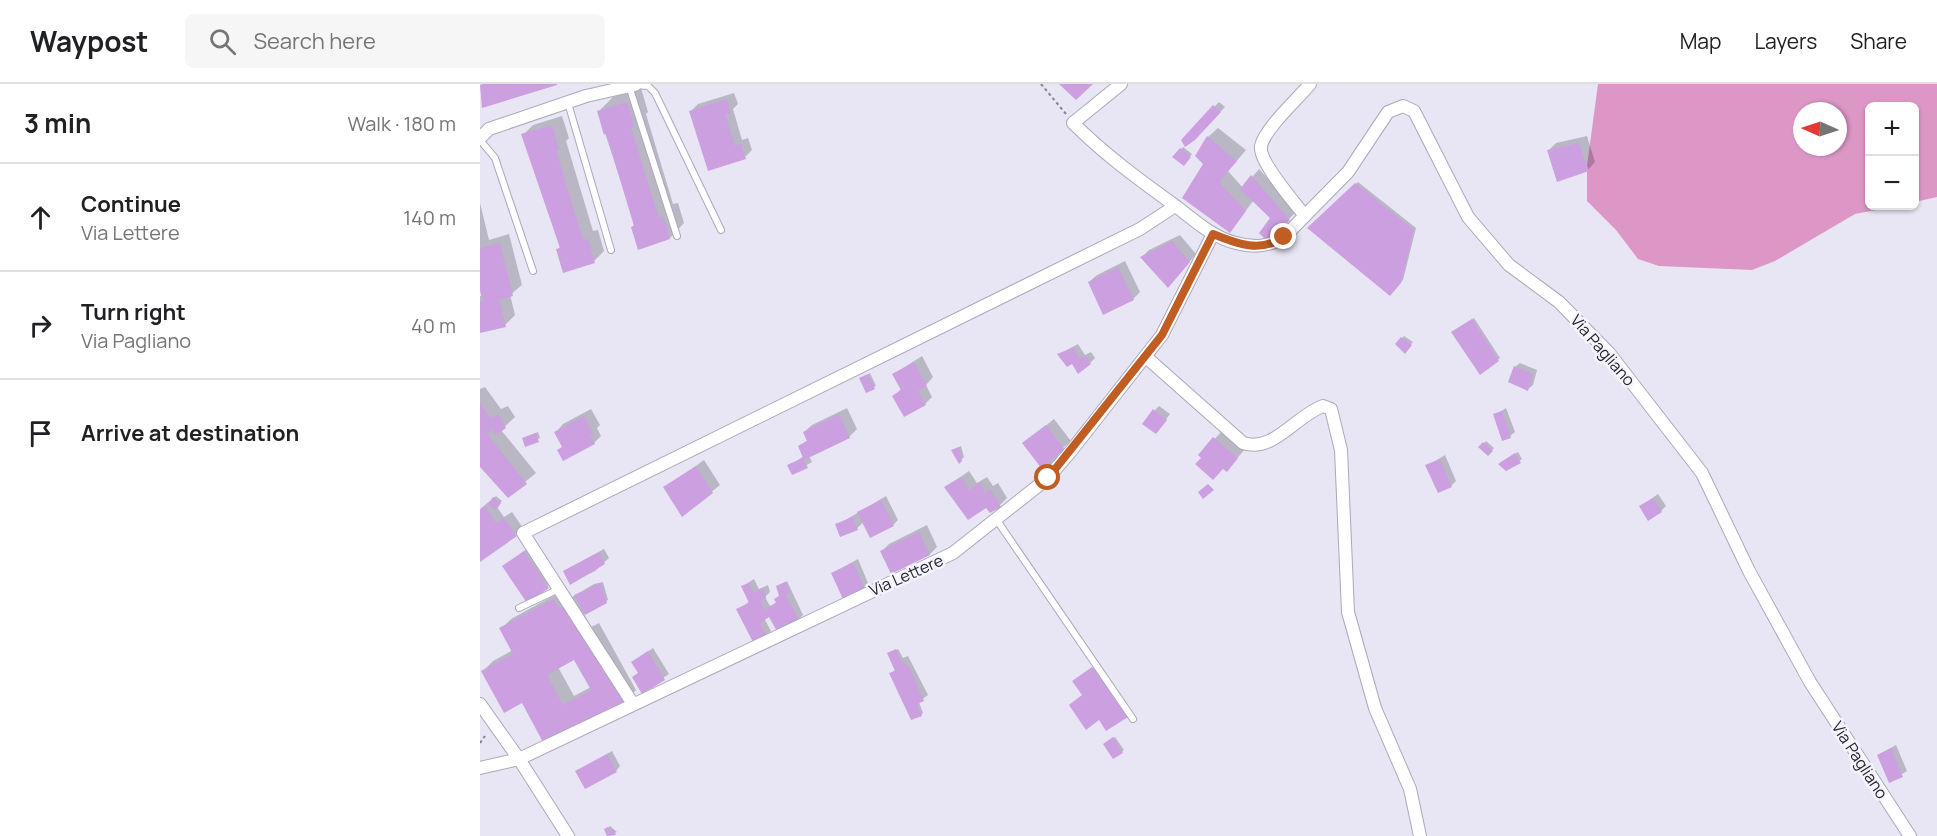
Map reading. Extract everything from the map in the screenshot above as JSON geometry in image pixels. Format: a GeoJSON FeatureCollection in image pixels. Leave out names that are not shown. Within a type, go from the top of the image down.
{"type":"FeatureCollection","features":[{"type":"Feature","properties":{"kind":"street"},"geometry":{"type":"LineString","coordinates":[[1073,123],[1121,84]]}},
{"type":"Feature","properties":{"kind":"street"},"geometry":{"type":"LineString","coordinates":[[1305,216],[1262,158],[1260,146],[1269,130],[1310,84]]}},
{"type":"Feature","properties":{"kind":"street"},"geometry":{"type":"LineString","coordinates":[[480,139],[489,129],[632,85]]}},
{"type":"Feature","properties":{"kind":"street","name":"Via Pagliano"},"geometry":{"type":"LineString","coordinates":[[1073,123],[1101,151],[1213,234],[1235,243],[1259,246],[1273,245],[1348,172],[1388,112],[1404,106],[1414,111],[1468,217],[1509,265],[1559,302],[1609,353],[1702,473],[1749,571],[1810,682],[1910,836]]}},
{"type":"Feature","properties":{"kind":"street"},"geometry":{"type":"LineString","coordinates":[[633,704],[523,533],[1129,235],[1175,206]]}},
{"type":"Feature","properties":{"kind":"street","name":"Via Lettere"},"geometry":{"type":"LineString","coordinates":[[480,768],[519,759],[953,553],[1048,478],[1146,357],[1177,309],[1213,234]]}},
{"type":"Feature","properties":{"kind":"street"},"geometry":{"type":"LineString","coordinates":[[1146,357],[1243,443],[1255,447],[1268,443],[1313,409],[1323,406],[1331,409],[1341,450],[1348,612],[1375,708],[1410,789],[1420,836]]}},
{"type":"Feature","properties":{"kind":"street"},"geometry":{"type":"LineString","coordinates":[[480,704],[519,759],[568,836]]}},
{"type":"Feature","properties":{"kind":"lane"},"geometry":{"type":"LineString","coordinates":[[677,236],[632,85],[648,86],[656,93],[721,230]]}},
{"type":"Feature","properties":{"kind":"lane"},"geometry":{"type":"LineString","coordinates":[[568,103],[611,250]]}},
{"type":"Feature","properties":{"kind":"lane"},"geometry":{"type":"LineString","coordinates":[[480,139],[495,158],[532,271]]}},
{"type":"Feature","properties":{"kind":"lane"},"geometry":{"type":"LineString","coordinates":[[996,518],[1133,719]]}},
{"type":"Feature","properties":{"kind":"lane"},"geometry":{"type":"LineString","coordinates":[[519,608],[559,589]]}},
{"type":"Feature","properties":{"kind":"path"},"geometry":{"type":"LineString","coordinates":[[1041,84],[1073,123]]}},
{"type":"Feature","properties":{"kind":"shaded area"},"geometry":{"type":"Polygon","coordinates":[[[1598,84],[1937,84],[1937,197],[1919,201],[1919,102],[1865,102],[1865,210],[1876,210],[1855,214],[1775,261],[1752,270],[1659,266],[1638,259],[1616,230],[1587,201],[1587,166],[1598,84]]]}},
{"type":"Feature","properties":{"kind":"building"},"geometry":{"type":"Polygon","coordinates":[[[1059,84],[1093,84],[1076,100],[1059,84]]]}},
{"type":"Feature","properties":{"kind":"building"},"geometry":{"type":"Polygon","coordinates":[[[480,85],[557,85],[482,108],[480,85]]]}},
{"type":"Feature","properties":{"kind":"building"},"geometry":{"type":"Polygon","coordinates":[[[727,99],[731,113],[725,114],[735,146],[741,144],[746,159],[708,171],[689,111],[727,99]]]}},
{"type":"Feature","properties":{"kind":"building"},"geometry":{"type":"Polygon","coordinates":[[[627,102],[635,127],[631,128],[659,218],[663,216],[670,239],[638,250],[631,227],[634,226],[606,133],[604,135],[597,111],[627,102]]]}},
{"type":"Feature","properties":{"kind":"building"},"geometry":{"type":"Polygon","coordinates":[[[1213,105],[1221,112],[1195,140],[1185,147],[1181,140],[1213,105]]]}},
{"type":"Feature","properties":{"kind":"building"},"geometry":{"type":"Polygon","coordinates":[[[552,125],[559,149],[556,150],[583,240],[588,239],[595,263],[563,273],[556,249],[560,248],[521,134],[552,125]]]}},
{"type":"Feature","properties":{"kind":"building"},"geometry":{"type":"Polygon","coordinates":[[[1207,136],[1237,161],[1219,182],[1246,211],[1230,233],[1182,198],[1203,164],[1195,156],[1207,136]]]}},
{"type":"Feature","properties":{"kind":"building"},"geometry":{"type":"Polygon","coordinates":[[[1579,143],[1589,171],[1557,182],[1547,150],[1579,143]]]}},
{"type":"Feature","properties":{"kind":"building"},"geometry":{"type":"Polygon","coordinates":[[[1180,148],[1191,157],[1184,166],[1172,157],[1180,148]]]}},
{"type":"Feature","properties":{"kind":"building"},"geometry":{"type":"Polygon","coordinates":[[[1251,175],[1290,220],[1268,242],[1259,233],[1270,218],[1240,189],[1251,175]]]}},
{"type":"Feature","properties":{"kind":"building"},"geometry":{"type":"Polygon","coordinates":[[[1355,183],[1414,230],[1401,283],[1390,296],[1307,228],[1355,183]]]}},
{"type":"Feature","properties":{"kind":"building"},"geometry":{"type":"Polygon","coordinates":[[[1172,241],[1190,262],[1168,288],[1140,257],[1172,241]]]}},
{"type":"Feature","properties":{"kind":"building"},"geometry":{"type":"Polygon","coordinates":[[[500,243],[513,296],[499,300],[506,327],[480,333],[480,302],[483,301],[480,291],[480,248],[500,243]]]}},
{"type":"Feature","properties":{"kind":"building"},"geometry":{"type":"Polygon","coordinates":[[[1118,267],[1134,300],[1103,315],[1088,282],[1118,267]]]}},
{"type":"Feature","properties":{"kind":"building"},"geometry":{"type":"Polygon","coordinates":[[[1472,319],[1499,361],[1480,375],[1451,332],[1472,319]]]}},
{"type":"Feature","properties":{"kind":"building"},"geometry":{"type":"Polygon","coordinates":[[[1401,337],[1412,345],[1405,354],[1395,344],[1401,337]]]}},
{"type":"Feature","properties":{"kind":"building"},"geometry":{"type":"Polygon","coordinates":[[[1073,348],[1080,359],[1086,356],[1091,364],[1078,374],[1072,364],[1067,367],[1057,354],[1073,348]]]}},
{"type":"Feature","properties":{"kind":"building"},"geometry":{"type":"Polygon","coordinates":[[[914,362],[927,386],[918,391],[926,405],[904,417],[892,396],[901,390],[892,374],[914,362]]]}},
{"type":"Feature","properties":{"kind":"building"},"geometry":{"type":"Polygon","coordinates":[[[1514,366],[1533,374],[1528,391],[1508,382],[1514,366]]]}},
{"type":"Feature","properties":{"kind":"building"},"geometry":{"type":"Polygon","coordinates":[[[868,374],[875,389],[866,393],[859,378],[868,374]]]}},
{"type":"Feature","properties":{"kind":"building"},"geometry":{"type":"Polygon","coordinates":[[[480,403],[490,418],[498,414],[506,428],[496,435],[492,430],[487,434],[527,484],[508,498],[480,467],[480,403]]]}},
{"type":"Feature","properties":{"kind":"building"},"geometry":{"type":"Polygon","coordinates":[[[1153,409],[1167,420],[1156,434],[1142,424],[1153,409]]]}},
{"type":"Feature","properties":{"kind":"building"},"geometry":{"type":"Polygon","coordinates":[[[1502,411],[1511,438],[1502,441],[1493,414],[1502,411]]]}},
{"type":"Feature","properties":{"kind":"building"},"geometry":{"type":"Polygon","coordinates":[[[839,414],[850,438],[804,460],[808,468],[792,475],[787,465],[803,458],[798,446],[807,441],[803,432],[839,414]]]}},
{"type":"Feature","properties":{"kind":"building"},"geometry":{"type":"Polygon","coordinates":[[[584,416],[595,444],[563,461],[557,450],[562,447],[554,432],[584,416]]]}},
{"type":"Feature","properties":{"kind":"building"},"geometry":{"type":"Polygon","coordinates":[[[1046,425],[1065,450],[1050,460],[1054,466],[1045,473],[1022,443],[1046,425]]]}},
{"type":"Feature","properties":{"kind":"building"},"geometry":{"type":"Polygon","coordinates":[[[536,433],[539,442],[525,447],[522,438],[536,433]]]}},
{"type":"Feature","properties":{"kind":"building"},"geometry":{"type":"Polygon","coordinates":[[[1213,437],[1238,458],[1227,472],[1223,469],[1213,480],[1195,464],[1201,458],[1198,455],[1213,437]]]}},
{"type":"Feature","properties":{"kind":"building"},"geometry":{"type":"Polygon","coordinates":[[[1483,442],[1493,451],[1488,456],[1478,447],[1483,442]]]}},
{"type":"Feature","properties":{"kind":"building"},"geometry":{"type":"Polygon","coordinates":[[[959,447],[962,461],[959,464],[951,450],[959,447]]]}},
{"type":"Feature","properties":{"kind":"building"},"geometry":{"type":"Polygon","coordinates":[[[1515,453],[1521,463],[1506,471],[1498,464],[1515,453]]]}},
{"type":"Feature","properties":{"kind":"building"},"geometry":{"type":"Polygon","coordinates":[[[1440,459],[1452,487],[1438,493],[1425,465],[1440,459]]]}},
{"type":"Feature","properties":{"kind":"building"},"geometry":{"type":"Polygon","coordinates":[[[696,466],[713,493],[682,517],[663,487],[696,466]]]}},
{"type":"Feature","properties":{"kind":"building"},"geometry":{"type":"Polygon","coordinates":[[[961,477],[969,490],[980,483],[985,493],[990,489],[1001,507],[990,513],[986,508],[968,520],[944,487],[961,477]]]}},
{"type":"Feature","properties":{"kind":"building"},"geometry":{"type":"Polygon","coordinates":[[[1208,484],[1214,490],[1203,499],[1198,492],[1208,484]]]}},
{"type":"Feature","properties":{"kind":"building"},"geometry":{"type":"Polygon","coordinates":[[[493,497],[501,503],[496,510],[488,504],[493,497]]]}},
{"type":"Feature","properties":{"kind":"building"},"geometry":{"type":"Polygon","coordinates":[[[1653,498],[1662,512],[1648,521],[1639,506],[1653,498]]]}},
{"type":"Feature","properties":{"kind":"building"},"geometry":{"type":"Polygon","coordinates":[[[881,500],[894,526],[870,538],[857,512],[881,500]]]}},
{"type":"Feature","properties":{"kind":"building"},"geometry":{"type":"Polygon","coordinates":[[[485,506],[496,523],[504,518],[517,536],[480,562],[480,510],[485,506]]]}},
{"type":"Feature","properties":{"kind":"building"},"geometry":{"type":"Polygon","coordinates":[[[853,517],[858,530],[840,537],[835,524],[853,517]]]}},
{"type":"Feature","properties":{"kind":"building"},"geometry":{"type":"Polygon","coordinates":[[[919,532],[930,555],[891,574],[880,551],[919,532]]]}},
{"type":"Feature","properties":{"kind":"building"},"geometry":{"type":"Polygon","coordinates":[[[524,551],[549,588],[527,603],[502,566],[524,551]]]}},
{"type":"Feature","properties":{"kind":"building"},"geometry":{"type":"Polygon","coordinates":[[[599,552],[605,564],[570,585],[563,571],[599,552]]]}},
{"type":"Feature","properties":{"kind":"building"},"geometry":{"type":"Polygon","coordinates":[[[853,563],[865,589],[843,599],[831,573],[853,563]]]}},
{"type":"Feature","properties":{"kind":"building"},"geometry":{"type":"Polygon","coordinates":[[[785,582],[790,592],[785,595],[800,621],[778,633],[769,617],[760,623],[767,637],[754,644],[736,609],[749,603],[741,586],[749,583],[754,593],[763,588],[766,598],[760,601],[765,610],[776,603],[774,599],[779,596],[776,586],[785,582]]]}},
{"type":"Feature","properties":{"kind":"building"},"geometry":{"type":"Polygon","coordinates":[[[601,583],[607,603],[585,615],[574,595],[601,583]]]}},
{"type":"Feature","properties":{"kind":"building"},"geometry":{"type":"Polygon","coordinates":[[[554,599],[558,608],[564,605],[581,636],[589,632],[627,702],[545,746],[522,703],[504,713],[481,671],[513,654],[499,628],[554,599]],[[574,660],[547,675],[563,705],[591,690],[574,660]]]}},
{"type":"Feature","properties":{"kind":"building"},"geometry":{"type":"Polygon","coordinates":[[[896,649],[901,661],[909,667],[924,701],[917,704],[922,716],[911,720],[889,673],[895,671],[887,653],[896,649]]]}},
{"type":"Feature","properties":{"kind":"building"},"geometry":{"type":"Polygon","coordinates":[[[648,651],[665,680],[642,694],[632,677],[638,673],[631,662],[648,651]]]}},
{"type":"Feature","properties":{"kind":"building"},"geometry":{"type":"Polygon","coordinates":[[[1092,667],[1128,717],[1106,731],[1099,720],[1086,730],[1069,705],[1082,695],[1072,681],[1092,667]]]}},
{"type":"Feature","properties":{"kind":"building"},"geometry":{"type":"Polygon","coordinates":[[[1113,737],[1123,753],[1113,759],[1103,744],[1113,737]]]}},
{"type":"Feature","properties":{"kind":"building"},"geometry":{"type":"Polygon","coordinates":[[[1891,748],[1903,777],[1889,783],[1877,755],[1891,748]]]}},
{"type":"Feature","properties":{"kind":"building"},"geometry":{"type":"Polygon","coordinates":[[[607,754],[617,772],[585,789],[575,771],[607,754]]]}},
{"type":"Feature","properties":{"kind":"building"},"geometry":{"type":"Polygon","coordinates":[[[608,827],[610,831],[613,829],[616,835],[607,836],[604,829],[608,827]]]}},
{"type":"Feature","properties":{"kind":"route"},"geometry":{"type":"LineString","coordinates":[[1048,478],[1162,335],[1213,234],[1235,243],[1259,246],[1273,245],[1284,237]]}}]}
